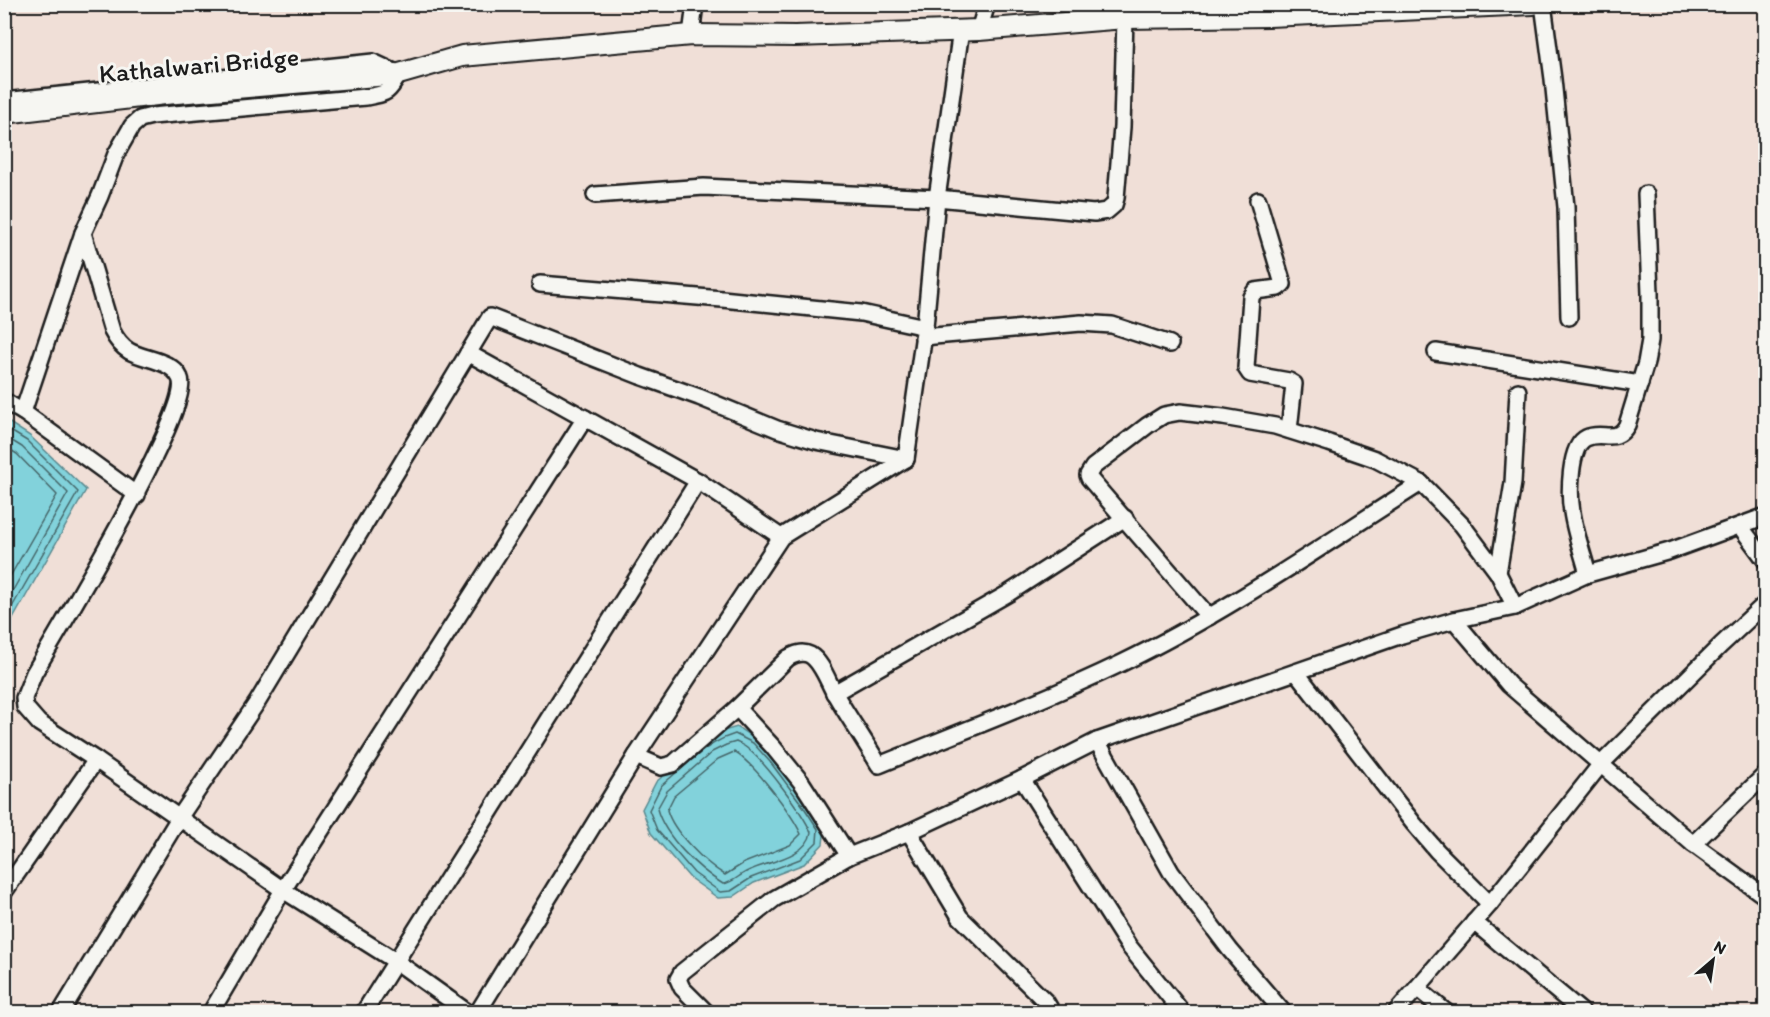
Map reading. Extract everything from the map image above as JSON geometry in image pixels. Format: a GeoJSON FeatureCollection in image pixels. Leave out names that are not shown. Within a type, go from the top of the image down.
{"type":"FeatureCollection","features":[{"type":"Feature","properties":{"kind":"main road","name":"Kathalwari Bridge"},"geometry":{"type":"LineString","coordinates":[[4,113],[165,94],[399,74],[462,56],[691,34],[795,36],[970,30],[1126,11],[1533,4]]}},
{"type":"Feature","properties":{"kind":"street"},"geometry":{"type":"LineString","coordinates":[[691,34],[695,4]]}},
{"type":"Feature","properties":{"kind":"street"},"geometry":{"type":"LineString","coordinates":[[478,1012],[636,756],[781,537],[906,459],[924,332],[937,198],[970,30],[987,4]]}},
{"type":"Feature","properties":{"kind":"street"},"geometry":{"type":"LineString","coordinates":[[1543,4],[1566,207],[1569,317]]}},
{"type":"Feature","properties":{"kind":"street"},"geometry":{"type":"LineString","coordinates":[[595,195],[704,188],[937,198],[1094,213],[1107,211],[1114,205],[1118,190],[1126,11]]}},
{"type":"Feature","properties":{"kind":"street"},"geometry":{"type":"LineString","coordinates":[[4,101],[374,62],[399,74],[387,92],[366,97],[153,116],[140,119],[132,126],[116,154],[83,233],[23,412]]}},
{"type":"Feature","properties":{"kind":"street"},"geometry":{"type":"LineString","coordinates":[[1588,574],[1570,502],[1573,461],[1579,444],[1587,437],[1616,436],[1624,431],[1646,363],[1650,332],[1650,293],[1646,194]]}},
{"type":"Feature","properties":{"kind":"street"},"geometry":{"type":"LineString","coordinates":[[1258,200],[1283,284],[1280,287],[1255,291],[1251,297],[1246,368],[1250,374],[1289,381],[1294,384],[1289,430]]}},
{"type":"Feature","properties":{"kind":"street"},"geometry":{"type":"LineString","coordinates":[[83,233],[112,331],[118,343],[130,351],[171,367],[182,381],[182,391],[136,495],[34,673],[24,698],[25,707],[39,723],[283,890],[397,962],[467,1012]]}},
{"type":"Feature","properties":{"kind":"street"},"geometry":{"type":"LineString","coordinates":[[540,284],[861,313],[924,332],[1081,322],[1112,325],[1170,344]]}},
{"type":"Feature","properties":{"kind":"street"},"geometry":{"type":"LineString","coordinates":[[61,1012],[179,819],[258,701],[490,317],[777,429],[816,441],[906,459]]}},
{"type":"Feature","properties":{"kind":"street"},"geometry":{"type":"LineString","coordinates":[[1436,352],[1640,384]]}},
{"type":"Feature","properties":{"kind":"street"},"geometry":{"type":"LineString","coordinates":[[468,353],[698,481],[781,537]]}},
{"type":"Feature","properties":{"kind":"street"},"geometry":{"type":"LineString","coordinates":[[1498,573],[1513,483],[1518,391]]}},
{"type":"Feature","properties":{"kind":"street"},"geometry":{"type":"LineString","coordinates":[[4,401],[23,412],[136,495]]}},
{"type":"Feature","properties":{"kind":"street"},"geometry":{"type":"LineString","coordinates":[[1209,617],[1125,518],[1091,483],[1089,475],[1093,467],[1148,425],[1164,415],[1180,412],[1223,417],[1289,430],[1376,459],[1421,483],[1462,525],[1498,573],[1515,607]]}},
{"type":"Feature","properties":{"kind":"street"},"geometry":{"type":"LineString","coordinates":[[211,1012],[283,890],[585,418]]}},
{"type":"Feature","properties":{"kind":"street"},"geometry":{"type":"LineString","coordinates":[[364,1012],[698,481]]}},
{"type":"Feature","properties":{"kind":"street"},"geometry":{"type":"LineString","coordinates":[[636,756],[661,767],[673,764],[737,708],[788,658],[796,653],[804,653],[817,662],[879,765],[1010,712],[1122,663],[1209,617],[1421,483]]}},
{"type":"Feature","properties":{"kind":"street"},"geometry":{"type":"LineString","coordinates":[[706,1012],[682,988],[678,979],[682,972],[774,899],[849,856],[909,832],[1097,741],[1402,635],[1454,620],[1515,607],[1588,574],[1670,550],[1766,516]]}},
{"type":"Feature","properties":{"kind":"street"},"geometry":{"type":"LineString","coordinates":[[834,693],[1009,593],[1125,518]]}},
{"type":"Feature","properties":{"kind":"street"},"geometry":{"type":"LineString","coordinates":[[1740,526],[1766,561]]}},
{"type":"Feature","properties":{"kind":"street"},"geometry":{"type":"LineString","coordinates":[[1396,1012],[1490,904],[1601,764],[1766,603]]}},
{"type":"Feature","properties":{"kind":"street"},"geometry":{"type":"LineString","coordinates":[[1454,620],[1509,685],[1693,844],[1766,897]]}},
{"type":"Feature","properties":{"kind":"street"},"geometry":{"type":"LineString","coordinates":[[1296,672],[1414,824],[1490,904]]}},
{"type":"Feature","properties":{"kind":"street"},"geometry":{"type":"LineString","coordinates":[[737,708],[802,783],[849,856]]}},
{"type":"Feature","properties":{"kind":"street"},"geometry":{"type":"LineString","coordinates":[[1097,741],[1172,872],[1230,950],[1283,1012]]}},
{"type":"Feature","properties":{"kind":"street"},"geometry":{"type":"LineString","coordinates":[[4,892],[96,760]]}},
{"type":"Feature","properties":{"kind":"street"},"geometry":{"type":"LineString","coordinates":[[1693,844],[1766,774]]}},
{"type":"Feature","properties":{"kind":"street"},"geometry":{"type":"LineString","coordinates":[[1022,779],[1128,945],[1182,1012]]}},
{"type":"Feature","properties":{"kind":"street"},"geometry":{"type":"LineString","coordinates":[[909,832],[960,917],[1046,1002],[1052,1012]]}},
{"type":"Feature","properties":{"kind":"street"},"geometry":{"type":"LineString","coordinates":[[1474,922],[1582,1012]]}},
{"type":"Feature","properties":{"kind":"street"},"geometry":{"type":"LineString","coordinates":[[1417,988],[1446,1012]]}},
{"type":"Feature","properties":{"kind":"water"},"geometry":{"type":"Polygon","coordinates":[[[5,420],[30,436],[86,490],[5,633],[5,420]]]}},
{"type":"Feature","properties":{"kind":"water"},"geometry":{"type":"Polygon","coordinates":[[[737,727],[756,739],[776,759],[825,828],[823,844],[804,864],[754,883],[733,897],[718,898],[690,878],[651,833],[642,809],[656,782],[705,740],[737,727]]]}}]}
